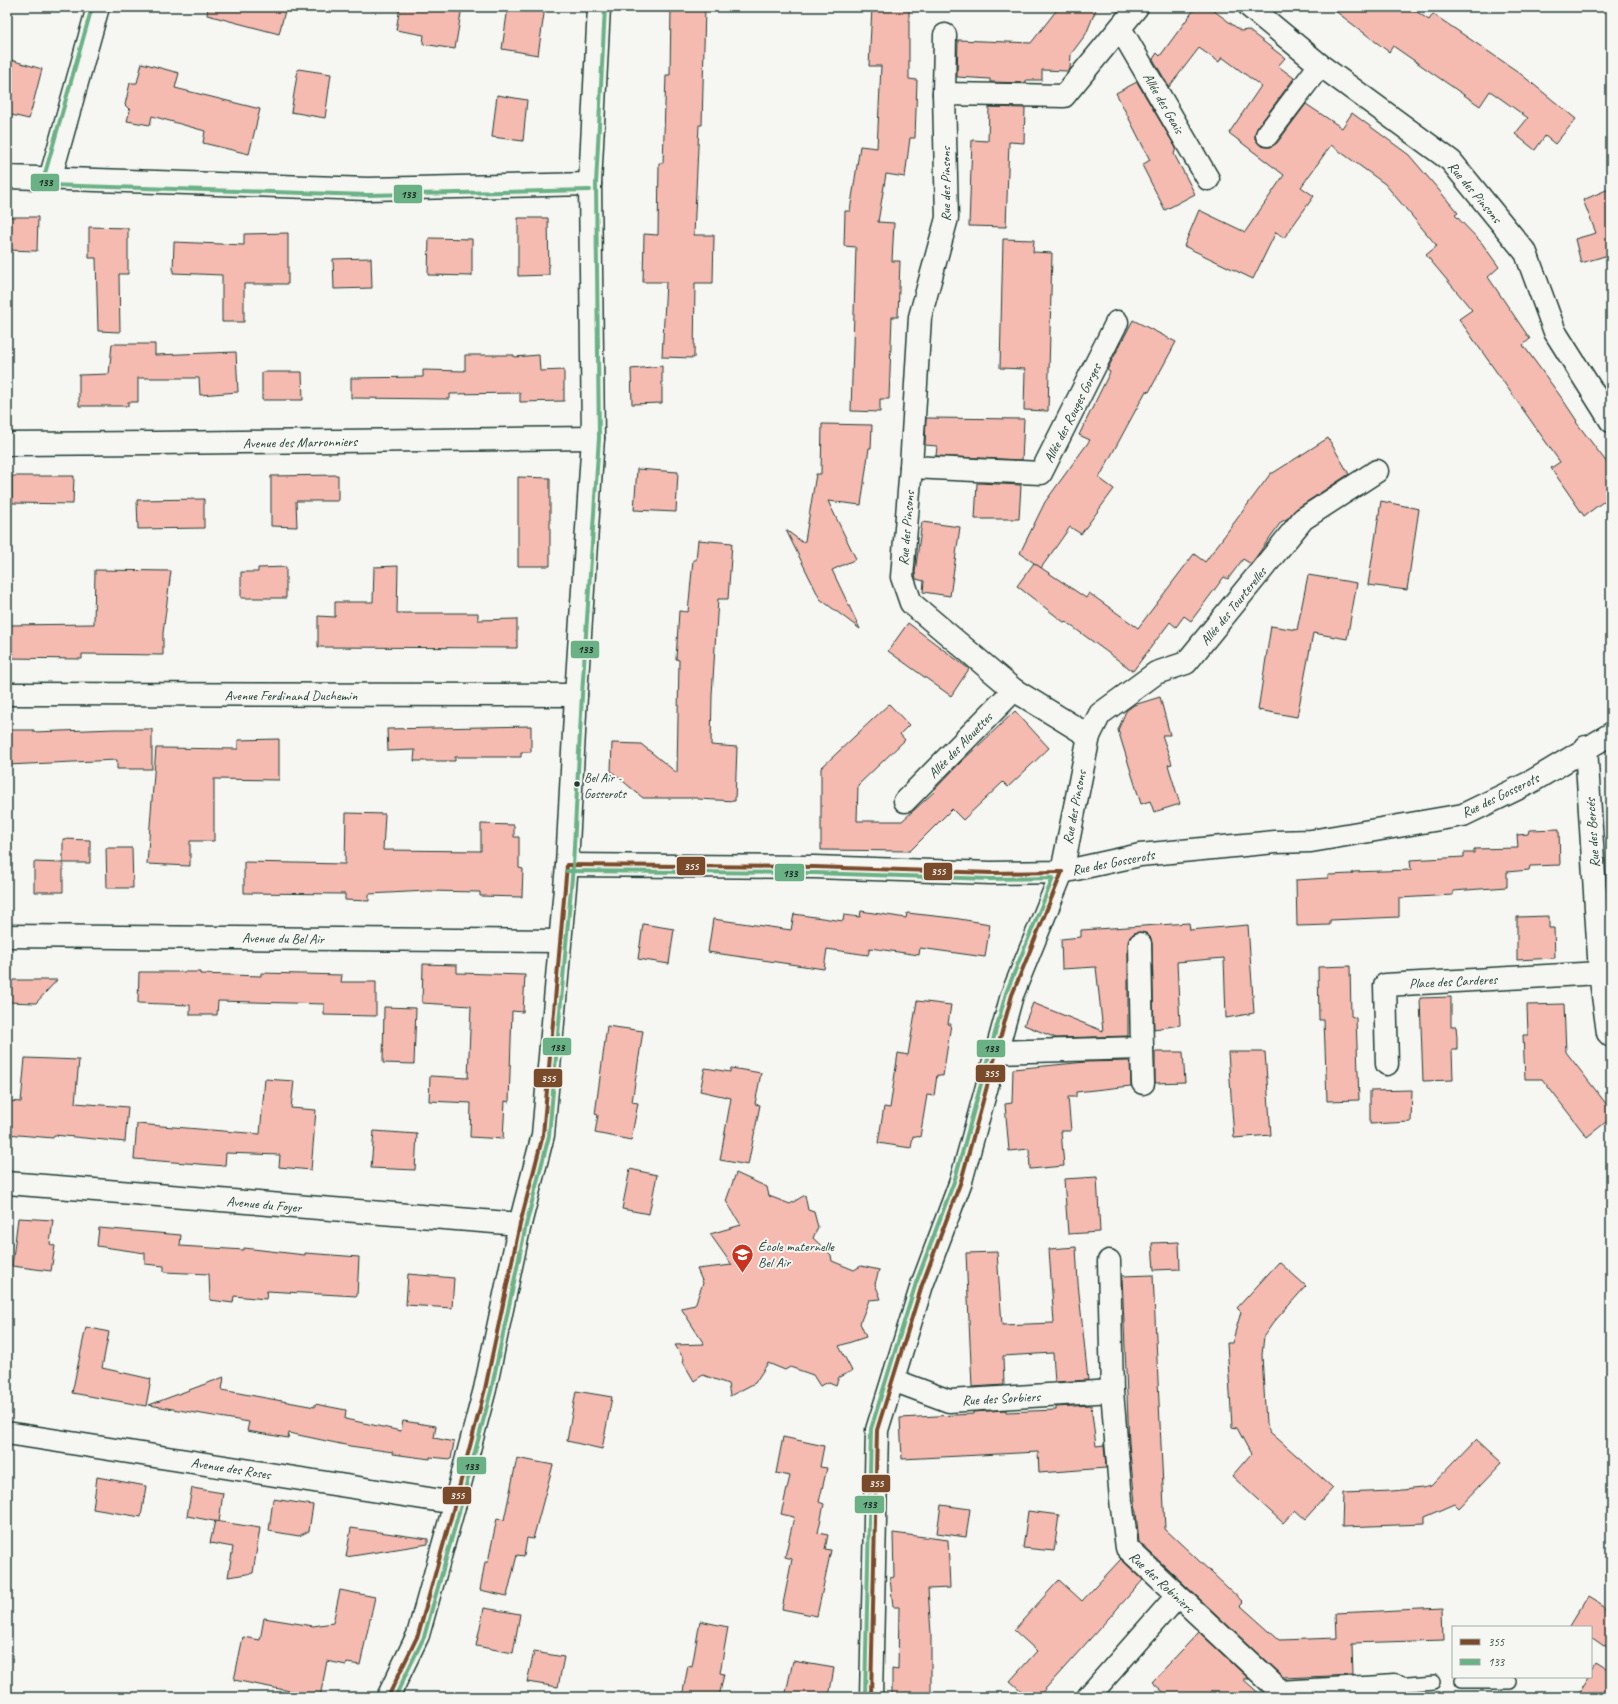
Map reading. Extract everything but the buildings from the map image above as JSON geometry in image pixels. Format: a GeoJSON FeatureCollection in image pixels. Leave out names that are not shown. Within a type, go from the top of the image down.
{"type":"FeatureCollection","features":[{"type":"Feature","properties":{"kind":"street"},"geometry":{"type":"LineString","coordinates":[[50,179],[98,7]]}},
{"type":"Feature","properties":{"kind":"street"},"geometry":{"type":"LineString","coordinates":[[388,1697],[418,1635],[455,1503],[484,1389],[520,1224],[543,1135],[559,941],[567,865],[576,695],[593,438],[590,184],[599,7]]}},
{"type":"Feature","properties":{"kind":"street"},"geometry":{"type":"LineString","coordinates":[[944,94],[1064,96],[1137,7]]}},
{"type":"Feature","properties":{"kind":"street","name":"Rue des Pinsons"},"geometry":{"type":"LineString","coordinates":[[1250,7],[1320,65],[1451,161],[1526,254],[1555,332],[1611,421]]}},
{"type":"Feature","properties":{"kind":"street","name":"Allée des Geais"},"geometry":{"type":"LineString","coordinates":[[1120,28],[1208,178]]}},
{"type":"Feature","properties":{"kind":"street","name":"Rue des Pinsons"},"geometry":{"type":"LineString","coordinates":[[871,1697],[877,1430],[922,1284],[961,1181],[1012,995],[1062,872],[1089,736],[1014,690],[910,603],[902,577],[911,467],[920,317],[947,218],[944,94],[945,35]]}},
{"type":"Feature","properties":{"kind":"street"},"geometry":{"type":"LineString","coordinates":[[1267,135],[1320,65]]}},
{"type":"Feature","properties":{"kind":"street"},"geometry":{"type":"LineString","coordinates":[[7,177],[368,189],[590,184]]}},
{"type":"Feature","properties":{"kind":"street","name":"Allée des Rouges Gorges"},"geometry":{"type":"LineString","coordinates":[[911,467],[1042,473],[1117,322]]}},
{"type":"Feature","properties":{"kind":"street","name":"Avenue des Marronniers"},"geometry":{"type":"LineString","coordinates":[[7,444],[593,438]]}},
{"type":"Feature","properties":{"kind":"street","name":"Allée des Tourterelles"},"geometry":{"type":"LineString","coordinates":[[1089,736],[1100,714],[1156,673],[1186,663],[1303,519],[1377,471]]}},
{"type":"Feature","properties":{"kind":"street","name":"Allée des Alouettes"},"geometry":{"type":"LineString","coordinates":[[905,801],[1014,690]]}},
{"type":"Feature","properties":{"kind":"street","name":"Avenue Ferdinand Duchemin"},"geometry":{"type":"LineString","coordinates":[[7,694],[576,695]]}},
{"type":"Feature","properties":{"kind":"street","name":"Rue des Gosserots"},"geometry":{"type":"LineString","coordinates":[[567,865],[814,867],[992,873],[1062,872],[1140,855],[1311,840],[1463,816],[1529,783],[1586,747],[1611,734]]}},
{"type":"Feature","properties":{"kind":"street","name":"Rue des Bercés"},"geometry":{"type":"LineString","coordinates":[[1586,747],[1600,974],[1608,1033],[1611,1036]]}},
{"type":"Feature","properties":{"kind":"street","name":"Avenue du Bel Air"},"geometry":{"type":"LineString","coordinates":[[7,936],[559,941]]}},
{"type":"Feature","properties":{"kind":"street"},"geometry":{"type":"LineString","coordinates":[[1140,944],[1143,1083]]}},
{"type":"Feature","properties":{"kind":"street","name":"Place des Carderes"},"geometry":{"type":"LineString","coordinates":[[1387,1064],[1385,985],[1600,974]]}},
{"type":"Feature","properties":{"kind":"street"},"geometry":{"type":"LineString","coordinates":[[996,1052],[1142,1048]]}},
{"type":"Feature","properties":{"kind":"street","name":"Avenue du Foyer"},"geometry":{"type":"LineString","coordinates":[[7,1183],[520,1224]]}},
{"type":"Feature","properties":{"kind":"street","name":"Rue des Robiniers"},"geometry":{"type":"LineString","coordinates":[[1109,1261],[1112,1391],[1127,1548],[1281,1692],[1396,1691]]}},
{"type":"Feature","properties":{"kind":"street","name":"Rue des Sorbiers"},"geometry":{"type":"LineString","coordinates":[[893,1380],[949,1401],[1112,1391]]}},
{"type":"Feature","properties":{"kind":"street","name":"Avenue des Roses"},"geometry":{"type":"LineString","coordinates":[[7,1433],[455,1503]]}},
{"type":"Feature","properties":{"kind":"street"},"geometry":{"type":"LineString","coordinates":[[1088,1697],[1177,1596]]}},
{"type":"Feature","properties":{"kind":"lane"},"geometry":{"type":"LineString","coordinates":[[1396,1691],[1433,1682]]}},
{"type":"Feature","properties":{"kind":"lane"},"geometry":{"type":"LineString","coordinates":[[1462,1682],[1508,1682]]}},
{"type":"Feature","properties":{"kind":"transit line","name":"133"},"geometry":{"type":"LineString","coordinates":[[92,7],[44,177],[45,182],[48,185],[368,195],[590,190]]}},
{"type":"Feature","properties":{"kind":"transit line","name":"133"},"geometry":{"type":"LineString","coordinates":[[395,1697],[424,1637],[461,1505],[491,1391],[526,1225],[549,1136],[573,866],[582,695],[599,438],[596,184],[605,7]]}},
{"type":"Feature","properties":{"kind":"transit line","name":"355"},"geometry":{"type":"LineString","coordinates":[[567,865],[814,867],[991,873],[1062,872]]}},
{"type":"Feature","properties":{"kind":"transit line","name":"355"},"geometry":{"type":"LineString","coordinates":[[388,1697],[418,1635],[455,1503],[485,1389],[520,1224],[543,1135],[567,865]]}},
{"type":"Feature","properties":{"kind":"transit line","name":"133"},"geometry":{"type":"LineString","coordinates":[[567,871],[814,873],[991,879],[1053,878],[1006,993],[955,1179],[916,1283],[871,1429],[865,1697]]}},
{"type":"Feature","properties":{"kind":"transit line","name":"355"},"geometry":{"type":"LineString","coordinates":[[871,1697],[877,1430],[922,1285],[961,1181],[1012,995],[1062,872]]}},
{"type":"Feature","properties":{"kind":"place","name":"Bel Air - Gosserots"},"geometry":{"type":"Point","coordinates":[577,784]}},
{"type":"Feature","properties":{"kind":"place","name":"École maternelle Bel Air"},"geometry":{"type":"Point","coordinates":[742,1274]}}]}
